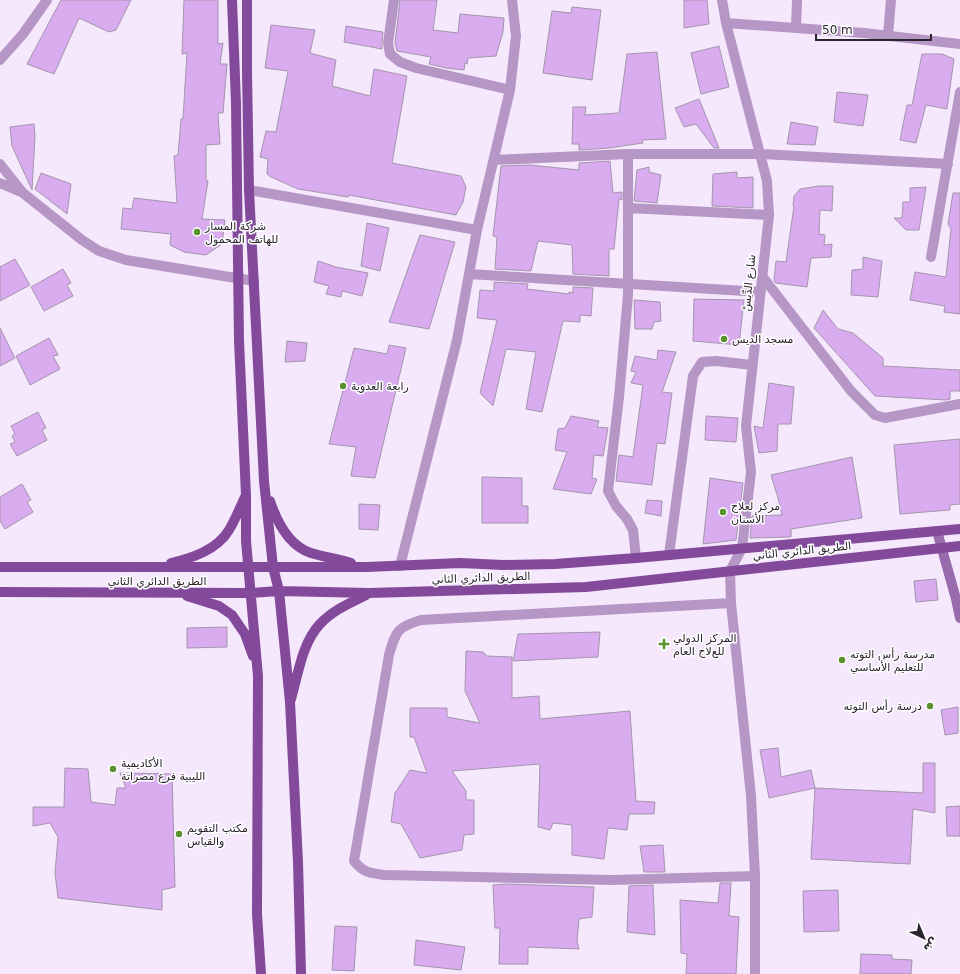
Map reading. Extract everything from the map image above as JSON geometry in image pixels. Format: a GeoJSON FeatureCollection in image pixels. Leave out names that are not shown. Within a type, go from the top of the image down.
{"type":"FeatureCollection","features":[{"type":"Feature","properties":{"kind":"main road"},"geometry":{"type":"LineString","coordinates":[[232,0],[236,103],[239,341],[248,567],[258,676],[257,914],[261,974]]}},
{"type":"Feature","properties":{"kind":"main road"},"geometry":{"type":"LineString","coordinates":[[247,0],[250,190],[264,481],[273,567],[279,591],[290,702],[298,862],[301,974]]}},
{"type":"Feature","properties":{"kind":"main road"},"geometry":{"type":"LineString","coordinates":[[264,481],[272,508],[282,529],[298,546],[310,553],[366,567]]}},
{"type":"Feature","properties":{"kind":"main road"},"geometry":{"type":"LineString","coordinates":[[157,567],[179,561],[212,548],[229,530],[246,495]]}},
{"type":"Feature","properties":{"kind":"main road","name":"الطريق الدائري الثاني"},"geometry":{"type":"LineString","coordinates":[[0,567],[366,567],[460,563],[503,565],[555,564],[960,529]]}},
{"type":"Feature","properties":{"kind":"main road","name":"الطريق الدائري الثاني"},"geometry":{"type":"LineString","coordinates":[[0,592],[251,593],[279,591],[369,593],[586,587],[960,546]]}},
{"type":"Feature","properties":{"kind":"main road"},"geometry":{"type":"LineString","coordinates":[[153,593],[190,597],[219,606],[232,615],[244,634],[252,651],[258,676]]}},
{"type":"Feature","properties":{"kind":"main road"},"geometry":{"type":"LineString","coordinates":[[290,702],[304,654],[319,625],[340,608],[369,593]]}},
{"type":"Feature","properties":{"kind":"street"},"geometry":{"type":"LineString","coordinates":[[0,60],[23,34],[47,0]]}},
{"type":"Feature","properties":{"kind":"street"},"geometry":{"type":"LineString","coordinates":[[394,0],[388,43],[390,54],[400,62],[416,68],[510,90]]}},
{"type":"Feature","properties":{"kind":"street"},"geometry":{"type":"LineString","coordinates":[[400,566],[457,340],[477,230],[510,90],[516,36],[512,0]]}},
{"type":"Feature","properties":{"kind":"street","name":"شارع الدِّيسْ"},"geometry":{"type":"LineString","coordinates":[[722,0],[726,23],[767,180],[769,215],[746,426],[750,472],[742,548],[730,571]]}},
{"type":"Feature","properties":{"kind":"street"},"geometry":{"type":"LineString","coordinates":[[796,28],[797,0]]}},
{"type":"Feature","properties":{"kind":"street"},"geometry":{"type":"LineString","coordinates":[[888,35],[891,0]]}},
{"type":"Feature","properties":{"kind":"street"},"geometry":{"type":"LineString","coordinates":[[726,23],[888,35],[960,44]]}},
{"type":"Feature","properties":{"kind":"street"},"geometry":{"type":"LineString","coordinates":[[931,257],[960,92]]}},
{"type":"Feature","properties":{"kind":"street"},"geometry":{"type":"LineString","coordinates":[[494,160],[628,154],[760,154],[948,164]]}},
{"type":"Feature","properties":{"kind":"street"},"geometry":{"type":"LineString","coordinates":[[628,154],[628,295],[619,397],[608,491],[616,506],[627,519],[633,530],[636,558]]}},
{"type":"Feature","properties":{"kind":"street"},"geometry":{"type":"LineString","coordinates":[[0,164],[23,193],[82,240],[99,251],[126,260],[254,280]]}},
{"type":"Feature","properties":{"kind":"street"},"geometry":{"type":"LineString","coordinates":[[0,183],[23,193]]}},
{"type":"Feature","properties":{"kind":"street"},"geometry":{"type":"LineString","coordinates":[[250,190],[477,230]]}},
{"type":"Feature","properties":{"kind":"street"},"geometry":{"type":"LineString","coordinates":[[628,208],[769,215]]}},
{"type":"Feature","properties":{"kind":"street"},"geometry":{"type":"LineString","coordinates":[[470,274],[760,292]]}},
{"type":"Feature","properties":{"kind":"street"},"geometry":{"type":"LineString","coordinates":[[762,276],[851,391],[875,415],[885,418],[960,404]]}},
{"type":"Feature","properties":{"kind":"street"},"geometry":{"type":"LineString","coordinates":[[669,555],[693,376],[702,362],[716,360],[752,365]]}},
{"type":"Feature","properties":{"kind":"street"},"geometry":{"type":"LineString","coordinates":[[937,531],[960,618]]}},
{"type":"Feature","properties":{"kind":"street"},"geometry":{"type":"LineString","coordinates":[[730,571],[731,603],[750,796],[755,876],[755,974]]}},
{"type":"Feature","properties":{"kind":"street"},"geometry":{"type":"LineString","coordinates":[[731,603],[421,620],[406,624],[395,634],[389,655],[354,861],[362,870],[373,874],[385,875],[612,880],[755,876]]}},
{"type":"Feature","properties":{"kind":"building"},"geometry":{"type":"Polygon","coordinates":[[[61,0],[131,0],[116,30],[109,32],[79,18],[54,74],[27,64],[61,0]]]}},
{"type":"Feature","properties":{"kind":"building"},"geometry":{"type":"Polygon","coordinates":[[[184,0],[218,0],[218,44],[223,43],[220,64],[227,64],[223,113],[218,113],[220,144],[206,145],[206,180],[208,181],[202,219],[225,220],[222,244],[206,255],[184,252],[170,245],[171,234],[121,229],[123,208],[132,209],[134,198],[177,203],[174,156],[178,155],[181,119],[183,119],[187,53],[182,54],[184,0]]]}},
{"type":"Feature","properties":{"kind":"building"},"geometry":{"type":"Polygon","coordinates":[[[400,0],[437,0],[433,30],[458,33],[460,14],[504,18],[503,32],[496,56],[468,58],[467,64],[465,63],[464,70],[429,64],[431,57],[397,51],[395,43],[400,0]]]}},
{"type":"Feature","properties":{"kind":"building"},"geometry":{"type":"Polygon","coordinates":[[[684,0],[707,0],[709,24],[684,28],[684,0]]]}},
{"type":"Feature","properties":{"kind":"building"},"geometry":{"type":"Polygon","coordinates":[[[572,7],[601,10],[592,80],[543,73],[552,11],[571,13],[572,7]]]}},
{"type":"Feature","properties":{"kind":"building"},"geometry":{"type":"Polygon","coordinates":[[[271,25],[315,30],[310,53],[336,60],[332,86],[370,96],[374,69],[407,76],[392,163],[461,176],[466,187],[463,202],[456,215],[349,195],[348,197],[298,189],[267,174],[268,159],[260,157],[266,131],[276,132],[288,71],[265,68],[271,25]]]}},
{"type":"Feature","properties":{"kind":"building"},"geometry":{"type":"Polygon","coordinates":[[[346,26],[383,32],[382,49],[344,42],[346,26]]]}},
{"type":"Feature","properties":{"kind":"building"},"geometry":{"type":"Polygon","coordinates":[[[719,46],[729,87],[701,94],[691,53],[719,46]]]}},
{"type":"Feature","properties":{"kind":"building"},"geometry":{"type":"Polygon","coordinates":[[[657,52],[666,139],[642,140],[643,143],[609,148],[579,150],[579,144],[572,144],[573,107],[586,107],[585,115],[619,113],[627,54],[657,52]]]}},
{"type":"Feature","properties":{"kind":"building"},"geometry":{"type":"Polygon","coordinates":[[[922,54],[942,54],[954,59],[947,109],[926,105],[916,143],[900,140],[907,105],[912,105],[922,54]]]}},
{"type":"Feature","properties":{"kind":"building"},"geometry":{"type":"Polygon","coordinates":[[[837,92],[868,95],[863,126],[834,122],[837,92]]]}},
{"type":"Feature","properties":{"kind":"building"},"geometry":{"type":"Polygon","coordinates":[[[699,99],[719,148],[714,148],[696,124],[684,127],[675,108],[699,99]]]}},
{"type":"Feature","properties":{"kind":"building"},"geometry":{"type":"Polygon","coordinates":[[[791,122],[818,127],[815,145],[787,144],[791,122]]]}},
{"type":"Feature","properties":{"kind":"building"},"geometry":{"type":"Polygon","coordinates":[[[34,124],[35,136],[32,190],[12,146],[10,127],[34,124]]]}},
{"type":"Feature","properties":{"kind":"building"},"geometry":{"type":"Polygon","coordinates":[[[610,161],[613,193],[622,192],[622,200],[619,199],[614,249],[609,249],[609,276],[573,274],[572,245],[538,241],[531,271],[495,269],[497,237],[493,236],[501,166],[530,165],[579,170],[579,163],[610,161]]]}},
{"type":"Feature","properties":{"kind":"building"},"geometry":{"type":"Polygon","coordinates":[[[649,167],[649,172],[661,175],[657,203],[634,201],[637,170],[649,167]]]}},
{"type":"Feature","properties":{"kind":"building"},"geometry":{"type":"Polygon","coordinates":[[[737,172],[737,178],[753,177],[753,208],[712,206],[713,174],[737,172]]]}},
{"type":"Feature","properties":{"kind":"building"},"geometry":{"type":"Polygon","coordinates":[[[41,173],[71,184],[67,214],[35,189],[41,173]]]}},
{"type":"Feature","properties":{"kind":"building"},"geometry":{"type":"Polygon","coordinates":[[[819,186],[833,186],[832,211],[820,210],[819,234],[825,235],[824,245],[832,244],[831,257],[811,258],[807,287],[776,283],[774,281],[776,261],[786,262],[794,206],[794,196],[800,189],[819,186]]]}},
{"type":"Feature","properties":{"kind":"building"},"geometry":{"type":"Polygon","coordinates":[[[926,187],[919,230],[906,230],[894,218],[902,218],[903,202],[910,202],[910,188],[926,187]]]}},
{"type":"Feature","properties":{"kind":"building"},"geometry":{"type":"Polygon","coordinates":[[[953,193],[960,193],[960,314],[944,312],[945,306],[910,300],[915,272],[946,277],[951,229],[948,224],[953,193]]]}},
{"type":"Feature","properties":{"kind":"building"},"geometry":{"type":"Polygon","coordinates":[[[367,223],[389,228],[380,271],[361,266],[367,223]]]}},
{"type":"Feature","properties":{"kind":"building"},"geometry":{"type":"Polygon","coordinates":[[[420,235],[455,242],[429,329],[389,322],[420,235]]]}},
{"type":"Feature","properties":{"kind":"building"},"geometry":{"type":"Polygon","coordinates":[[[863,257],[882,261],[878,297],[851,295],[852,270],[863,269],[863,257]]]}},
{"type":"Feature","properties":{"kind":"building"},"geometry":{"type":"Polygon","coordinates":[[[15,259],[30,285],[0,301],[0,267],[15,259]]]}},
{"type":"Feature","properties":{"kind":"building"},"geometry":{"type":"Polygon","coordinates":[[[318,261],[336,267],[368,273],[362,296],[342,291],[341,297],[326,294],[329,286],[314,282],[318,261]]]}},
{"type":"Feature","properties":{"kind":"building"},"geometry":{"type":"Polygon","coordinates":[[[63,269],[71,283],[67,285],[73,296],[44,311],[31,287],[63,269]]]}},
{"type":"Feature","properties":{"kind":"building"},"geometry":{"type":"Polygon","coordinates":[[[494,282],[528,284],[527,289],[569,294],[569,292],[573,293],[573,287],[593,288],[591,316],[580,315],[580,322],[563,321],[542,412],[526,409],[536,352],[506,349],[493,406],[480,393],[497,320],[477,318],[480,290],[494,291],[494,282]]]}},
{"type":"Feature","properties":{"kind":"building"},"geometry":{"type":"Polygon","coordinates":[[[694,299],[744,300],[739,345],[693,341],[694,299]]]}},
{"type":"Feature","properties":{"kind":"building"},"geometry":{"type":"Polygon","coordinates":[[[634,300],[660,302],[661,321],[654,322],[652,329],[635,329],[634,300]]]}},
{"type":"Feature","properties":{"kind":"building"},"geometry":{"type":"Polygon","coordinates":[[[823,310],[838,329],[853,333],[883,358],[883,366],[960,370],[960,391],[950,391],[950,399],[946,400],[875,396],[814,328],[823,310]]]}},
{"type":"Feature","properties":{"kind":"building"},"geometry":{"type":"Polygon","coordinates":[[[0,328],[15,358],[0,366],[0,328]]]}},
{"type":"Feature","properties":{"kind":"building"},"geometry":{"type":"Polygon","coordinates":[[[49,338],[58,355],[53,356],[60,369],[30,385],[16,356],[49,338]]]}},
{"type":"Feature","properties":{"kind":"building"},"geometry":{"type":"Polygon","coordinates":[[[287,341],[307,343],[305,361],[285,362],[287,341]]]}},
{"type":"Feature","properties":{"kind":"building","name":"رابعة العدوية"},"geometry":{"type":"Polygon","coordinates":[[[389,345],[406,348],[375,478],[351,476],[356,447],[329,444],[354,348],[387,354],[389,345]]]}},
{"type":"Feature","properties":{"kind":"building"},"geometry":{"type":"Polygon","coordinates":[[[658,350],[676,352],[662,392],[672,393],[665,444],[657,443],[652,485],[616,481],[619,455],[633,457],[643,385],[631,383],[636,372],[631,371],[635,356],[657,360],[658,350]]]}},
{"type":"Feature","properties":{"kind":"building"},"geometry":{"type":"Polygon","coordinates":[[[769,383],[794,387],[791,424],[778,424],[777,451],[759,453],[754,426],[763,428],[769,383]]]}},
{"type":"Feature","properties":{"kind":"building"},"geometry":{"type":"Polygon","coordinates":[[[38,412],[46,428],[42,430],[47,440],[17,456],[10,444],[15,442],[12,436],[15,434],[11,426],[38,412]]]}},
{"type":"Feature","properties":{"kind":"building"},"geometry":{"type":"Polygon","coordinates":[[[571,416],[599,421],[597,427],[608,428],[603,456],[594,455],[592,478],[597,479],[591,494],[553,489],[567,452],[555,450],[558,429],[565,428],[571,416]]]}},
{"type":"Feature","properties":{"kind":"building"},"geometry":{"type":"Polygon","coordinates":[[[706,416],[738,418],[736,442],[705,440],[706,416]]]}},
{"type":"Feature","properties":{"kind":"building"},"geometry":{"type":"Polygon","coordinates":[[[960,439],[960,504],[950,505],[950,510],[900,514],[894,445],[960,439]]]}},
{"type":"Feature","properties":{"kind":"building"},"geometry":{"type":"Polygon","coordinates":[[[852,457],[862,518],[791,529],[791,537],[750,538],[752,516],[782,515],[771,475],[852,457]]]}},
{"type":"Feature","properties":{"kind":"building"},"geometry":{"type":"Polygon","coordinates":[[[482,477],[522,478],[522,506],[528,506],[528,523],[482,523],[482,477]]]}},
{"type":"Feature","properties":{"kind":"building","name":"مركز لعلاج الأسنان"},"geometry":{"type":"Polygon","coordinates":[[[710,478],[743,483],[736,540],[703,544],[710,478]]]}},
{"type":"Feature","properties":{"kind":"building"},"geometry":{"type":"Polygon","coordinates":[[[22,484],[31,500],[27,502],[33,512],[5,529],[0,521],[0,497],[22,484]]]}},
{"type":"Feature","properties":{"kind":"building"},"geometry":{"type":"Polygon","coordinates":[[[647,500],[662,501],[661,516],[645,513],[647,500]]]}},
{"type":"Feature","properties":{"kind":"building"},"geometry":{"type":"Polygon","coordinates":[[[359,504],[380,505],[378,530],[359,529],[359,504]]]}},
{"type":"Feature","properties":{"kind":"building"},"geometry":{"type":"Polygon","coordinates":[[[936,579],[938,600],[916,602],[914,581],[936,579]]]}},
{"type":"Feature","properties":{"kind":"building"},"geometry":{"type":"Polygon","coordinates":[[[227,627],[227,647],[187,648],[187,628],[227,627]]]}},
{"type":"Feature","properties":{"kind":"building"},"geometry":{"type":"Polygon","coordinates":[[[600,632],[598,657],[513,661],[518,634],[600,632]]]}},
{"type":"Feature","properties":{"kind":"building"},"geometry":{"type":"Polygon","coordinates":[[[466,651],[483,652],[487,656],[512,657],[512,698],[539,696],[540,719],[630,711],[636,801],[655,802],[654,814],[629,814],[627,830],[608,828],[604,859],[572,855],[572,825],[553,823],[550,830],[538,827],[540,764],[452,771],[466,791],[466,800],[474,800],[474,834],[464,835],[462,850],[420,858],[401,824],[391,822],[395,793],[410,770],[427,773],[414,737],[410,737],[410,708],[447,708],[447,717],[480,723],[465,691],[466,651]]]}},
{"type":"Feature","properties":{"kind":"building"},"geometry":{"type":"Polygon","coordinates":[[[958,707],[958,733],[945,735],[941,710],[958,707]]]}},
{"type":"Feature","properties":{"kind":"building"},"geometry":{"type":"Polygon","coordinates":[[[778,748],[781,777],[811,770],[815,788],[769,798],[760,750],[778,748]]]}},
{"type":"Feature","properties":{"kind":"building"},"geometry":{"type":"Polygon","coordinates":[[[923,763],[935,763],[935,813],[913,809],[910,864],[811,859],[815,788],[923,793],[923,763]]]}},
{"type":"Feature","properties":{"kind":"building"},"geometry":{"type":"Polygon","coordinates":[[[65,768],[88,769],[91,802],[115,805],[117,788],[126,788],[120,773],[172,774],[175,887],[162,890],[162,910],[58,898],[55,873],[58,837],[50,823],[33,826],[33,807],[64,807],[65,768]]]}},
{"type":"Feature","properties":{"kind":"building"},"geometry":{"type":"Polygon","coordinates":[[[960,806],[960,836],[947,836],[946,807],[960,806]]]}},
{"type":"Feature","properties":{"kind":"building"},"geometry":{"type":"Polygon","coordinates":[[[663,845],[665,872],[644,872],[640,846],[663,845]]]}},
{"type":"Feature","properties":{"kind":"building"},"geometry":{"type":"Polygon","coordinates":[[[720,883],[731,883],[729,916],[739,917],[736,974],[686,974],[687,954],[681,953],[680,900],[718,903],[720,883]]]}},
{"type":"Feature","properties":{"kind":"building"},"geometry":{"type":"Polygon","coordinates":[[[507,884],[594,887],[592,917],[579,919],[577,941],[579,949],[528,947],[528,964],[499,964],[500,928],[495,928],[493,885],[507,884]]]}},
{"type":"Feature","properties":{"kind":"building"},"geometry":{"type":"Polygon","coordinates":[[[653,885],[655,935],[627,932],[629,886],[653,885]]]}},
{"type":"Feature","properties":{"kind":"building"},"geometry":{"type":"Polygon","coordinates":[[[838,890],[839,931],[804,932],[803,891],[838,890]]]}},
{"type":"Feature","properties":{"kind":"building"},"geometry":{"type":"Polygon","coordinates":[[[335,926],[357,927],[354,971],[332,970],[335,926]]]}},
{"type":"Feature","properties":{"kind":"building"},"geometry":{"type":"Polygon","coordinates":[[[416,940],[465,947],[461,970],[414,965],[416,940]]]}},
{"type":"Feature","properties":{"kind":"building"},"geometry":{"type":"Polygon","coordinates":[[[861,954],[892,955],[892,959],[912,960],[911,974],[860,974],[861,954]]]}},
{"type":"Feature","properties":{"kind":"place","name":"شركة المسار للهاتف المحمول"},"geometry":{"type":"Point","coordinates":[197,232]}},
{"type":"Feature","properties":{"kind":"place","name":"مسجد الديس"},"geometry":{"type":"Point","coordinates":[724,339]}},
{"type":"Feature","properties":{"kind":"place","name":"رابعة العدوية"},"geometry":{"type":"Point","coordinates":[343,386]}},
{"type":"Feature","properties":{"kind":"place","name":"مركز لعلاج الأسنان"},"geometry":{"type":"Point","coordinates":[723,512]}},
{"type":"Feature","properties":{"kind":"place","name":"المركز الدولي للعﻻج العام"},"geometry":{"type":"Point","coordinates":[664,644]}},
{"type":"Feature","properties":{"kind":"place","name":"مدرسة رأس التوته للتعليم الأساسي"},"geometry":{"type":"Point","coordinates":[842,660]}},
{"type":"Feature","properties":{"kind":"place","name":"درسة رأس التوته"},"geometry":{"type":"Point","coordinates":[930,706]}},
{"type":"Feature","properties":{"kind":"place","name":"الأكاديمية الليبية فرع مصراتة"},"geometry":{"type":"Point","coordinates":[113,769]}},
{"type":"Feature","properties":{"kind":"place","name":"مكتب التقويم والقياس"},"geometry":{"type":"Point","coordinates":[179,834]}}]}
